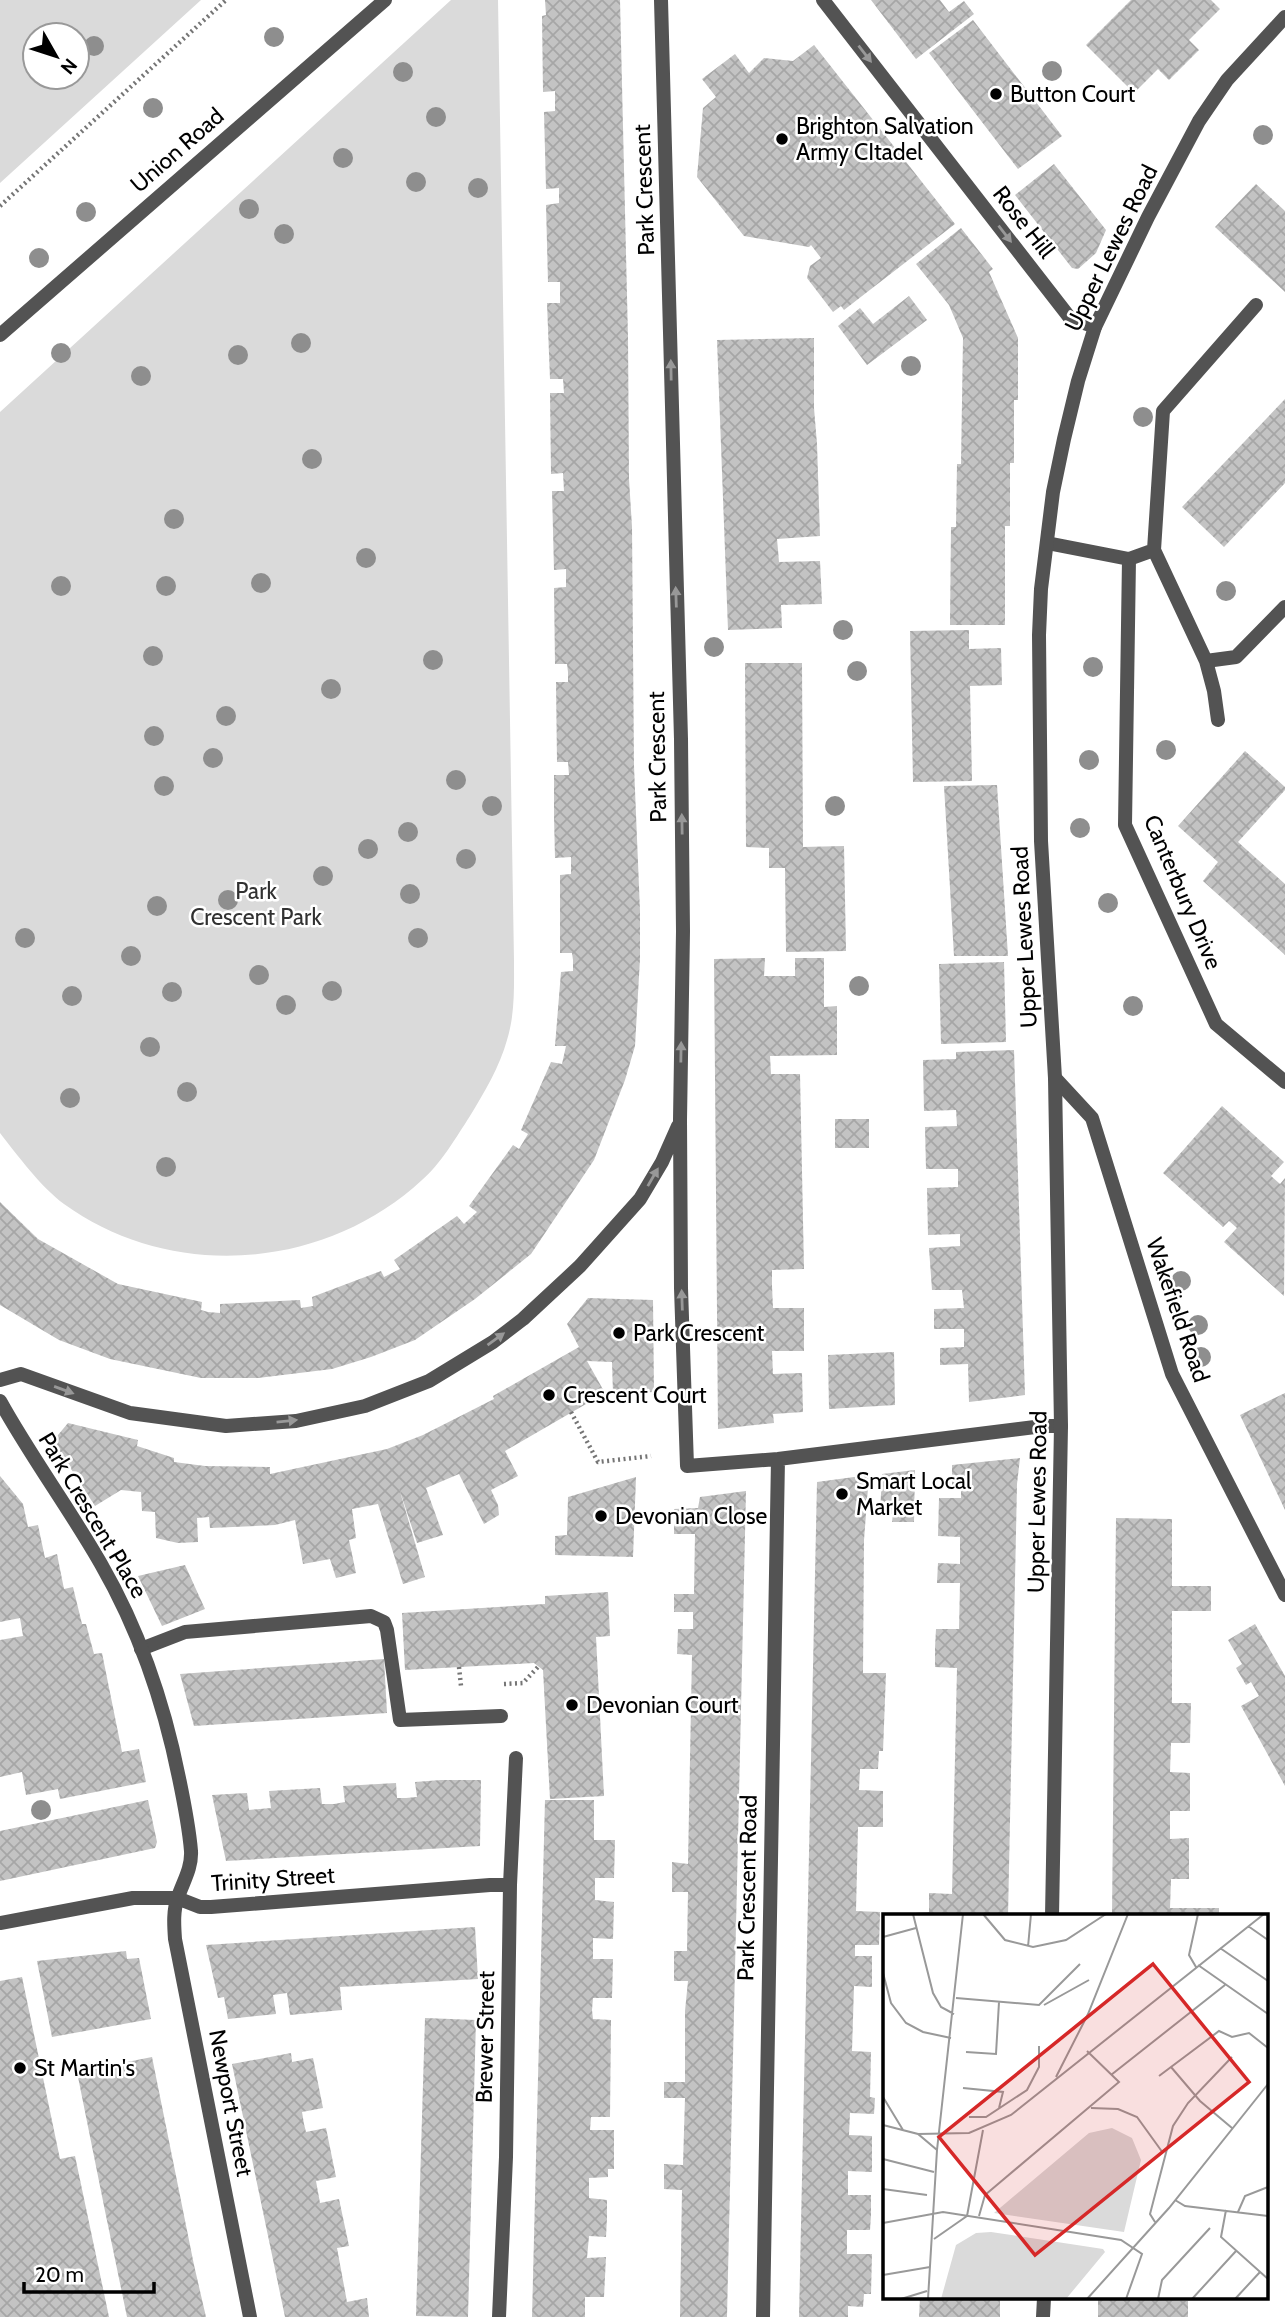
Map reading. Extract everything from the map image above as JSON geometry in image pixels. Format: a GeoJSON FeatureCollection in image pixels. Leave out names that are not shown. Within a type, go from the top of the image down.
{"type":"FeatureCollection","features":[{"type":"Feature","properties":{"kind":"street","name":"Union Road"},"geometry":{"type":"LineString","coordinates":[[0,335],[385,0]]}},
{"type":"Feature","properties":{"kind":"street","name":"Park Crescent"},"geometry":{"type":"LineString","coordinates":[[0,1380],[21,1374],[130,1413],[226,1426],[296,1421],[365,1406],[429,1381],[493,1342],[523,1319],[580,1266],[640,1199],[662,1162],[680,1120],[683,931],[681,738],[661,0]]}},
{"type":"Feature","properties":{"kind":"street","name":"Rose Hill"},"geometry":{"type":"LineString","coordinates":[[823,0],[1070,318],[1095,327]]}},
{"type":"Feature","properties":{"kind":"street","name":"Upper Lewes Road"},"geometry":{"type":"LineString","coordinates":[[1052,1914],[1061,1426],[1055,1078],[1041,841],[1041,589],[1053,492],[1078,381],[1095,327],[1199,121],[1227,80],[1285,17]]}},
{"type":"Feature","properties":{"kind":"street"},"geometry":{"type":"LineString","coordinates":[[1218,720],[1206,661],[1154,551],[1163,411],[1256,305]]}},
{"type":"Feature","properties":{"kind":"street"},"geometry":{"type":"LineString","coordinates":[[1047,543],[1129,559],[1154,551]]}},
{"type":"Feature","properties":{"kind":"street","name":"Canterbury Drive"},"geometry":{"type":"LineString","coordinates":[[1129,559],[1125,825],[1216,1024],[1285,1082]]}},
{"type":"Feature","properties":{"kind":"street"},"geometry":{"type":"LineString","coordinates":[[1206,661],[1236,657],[1285,607]]}},
{"type":"Feature","properties":{"kind":"street","name":"Wakefield Road"},"geometry":{"type":"LineString","coordinates":[[1055,1078],[1092,1118],[1172,1374],[1285,1595]]}},
{"type":"Feature","properties":{"kind":"street"},"geometry":{"type":"LineString","coordinates":[[680,1120],[681,1288],[687,1466],[778,1459],[1061,1426]]}},
{"type":"Feature","properties":{"kind":"street","name":"Park Crescent Place"},"geometry":{"type":"LineString","coordinates":[[0,1401],[101,1563],[141,1649],[166,1724],[185,1807],[190,1865],[177,1898]]}},
{"type":"Feature","properties":{"kind":"street","name":"Park Crescent Road"},"geometry":{"type":"LineString","coordinates":[[763,2317],[778,1459]]}},
{"type":"Feature","properties":{"kind":"street"},"geometry":{"type":"LineString","coordinates":[[141,1649],[185,1632],[371,1616],[384,1622],[387,1630],[400,1720],[501,1716]]}},
{"type":"Feature","properties":{"kind":"street","name":"Brewer Street"},"geometry":{"type":"LineString","coordinates":[[499,2317],[506,2157],[510,1885],[516,1758]]}},
{"type":"Feature","properties":{"kind":"street","name":"Trinity Street"},"geometry":{"type":"LineString","coordinates":[[0,1923],[133,1898],[177,1898],[200,1907],[211,1908],[510,1885]]}},
{"type":"Feature","properties":{"kind":"street","name":"Newport Street"},"geometry":{"type":"LineString","coordinates":[[177,1898],[175,1939],[250,2317]]}},
{"type":"Feature","properties":{"kind":"path"},"geometry":{"type":"LineString","coordinates":[[0,206],[226,0]]}},
{"type":"Feature","properties":{"kind":"path"},"geometry":{"type":"LineString","coordinates":[[571,1412],[598,1462],[650,1456]]}},
{"type":"Feature","properties":{"kind":"path"},"geometry":{"type":"LineString","coordinates":[[459,1667],[460,1686],[473,1686]]}},
{"type":"Feature","properties":{"kind":"path"},"geometry":{"type":"LineString","coordinates":[[500,1685],[523,1683],[538,1667]]}},
{"type":"Feature","properties":{"kind":"green space"},"geometry":{"type":"Polygon","coordinates":[[[0,0],[201,0],[0,183],[0,0]]]}},
{"type":"Feature","properties":{"kind":"green space","name":"Park Crescent Park"},"geometry":{"type":"Polygon","coordinates":[[[451,0],[498,0],[514,961],[514,1001],[510,1030],[491,1079],[448,1150],[422,1180],[383,1210],[340,1233],[295,1248],[247,1255],[199,1254],[152,1246],[106,1229],[64,1204],[38,1180],[0,1133],[0,412],[451,0]]]}},
{"type":"Feature","properties":{"kind":"building"},"geometry":{"type":"Polygon","coordinates":[[[545,0],[620,0],[632,527],[634,766],[640,911],[635,1046],[625,1080],[594,1160],[531,1254],[475,1299],[415,1340],[332,1369],[258,1378],[201,1378],[110,1359],[59,1340],[0,1305],[0,1202],[38,1239],[118,1284],[202,1302],[201,1310],[208,1312],[220,1313],[220,1304],[300,1300],[301,1308],[313,1306],[312,1297],[381,1271],[384,1277],[400,1269],[394,1260],[457,1216],[464,1224],[477,1212],[469,1206],[513,1145],[519,1149],[528,1134],[521,1130],[551,1062],[562,1064],[566,1046],[555,1046],[561,972],[573,971],[573,960],[572,953],[560,953],[560,875],[571,874],[571,857],[555,858],[554,775],[569,775],[568,762],[557,762],[556,682],[568,682],[568,672],[567,664],[555,664],[554,588],[566,587],[566,569],[554,570],[552,491],[564,491],[563,473],[551,474],[550,393],[564,393],[563,379],[550,379],[547,303],[560,303],[560,282],[548,282],[546,205],[559,203],[559,188],[546,189],[544,112],[555,111],[555,91],[543,92],[542,16],[546,15],[545,0]]]}},
{"type":"Feature","properties":{"kind":"building"},"geometry":{"type":"Polygon","coordinates":[[[871,0],[940,0],[949,12],[964,1],[974,14],[916,59],[871,0]]]}},
{"type":"Feature","properties":{"kind":"building"},"geometry":{"type":"Polygon","coordinates":[[[1131,0],[1211,0],[1220,9],[1189,40],[1199,50],[1169,80],[1158,69],[1134,93],[1086,45],[1131,0]]]}},
{"type":"Feature","properties":{"kind":"building","name":"Button Court"},"geometry":{"type":"Polygon","coordinates":[[[973,20],[1062,136],[1018,169],[929,53],[973,20]]]}},
{"type":"Feature","properties":{"kind":"building"},"geometry":{"type":"Polygon","coordinates":[[[814,45],[955,224],[844,310],[841,306],[833,312],[807,278],[810,266],[821,258],[811,245],[809,247],[744,236],[697,177],[703,108],[716,97],[702,79],[735,54],[749,73],[764,58],[793,61],[814,45]]]}},
{"type":"Feature","properties":{"kind":"building"},"geometry":{"type":"Polygon","coordinates":[[[1054,164],[1106,230],[1096,253],[1078,269],[1072,268],[1015,195],[1054,164]]]}},
{"type":"Feature","properties":{"kind":"building"},"geometry":{"type":"Polygon","coordinates":[[[1256,184],[1285,211],[1285,292],[1215,227],[1256,184]]]}},
{"type":"Feature","properties":{"kind":"building"},"geometry":{"type":"Polygon","coordinates":[[[961,228],[993,269],[989,272],[1018,338],[1014,463],[1010,463],[1010,526],[1005,526],[1005,625],[950,625],[951,527],[956,527],[957,464],[961,464],[963,338],[949,305],[916,264],[961,228]]]}},
{"type":"Feature","properties":{"kind":"building"},"geometry":{"type":"Polygon","coordinates":[[[909,296],[927,320],[867,365],[838,326],[860,308],[873,324],[909,296]]]}},
{"type":"Feature","properties":{"kind":"building"},"geometry":{"type":"Polygon","coordinates":[[[814,338],[814,408],[820,536],[777,539],[779,562],[820,561],[822,604],[781,605],[782,628],[728,630],[717,340],[814,338]]]}},
{"type":"Feature","properties":{"kind":"building"},"geometry":{"type":"Polygon","coordinates":[[[1285,399],[1285,483],[1224,547],[1182,507],[1285,399]]]}},
{"type":"Feature","properties":{"kind":"building"},"geometry":{"type":"Polygon","coordinates":[[[969,630],[969,649],[1001,648],[1002,685],[970,686],[972,781],[913,782],[910,631],[969,630]]]}},
{"type":"Feature","properties":{"kind":"building"},"geometry":{"type":"Polygon","coordinates":[[[745,663],[802,663],[803,847],[844,846],[846,951],[786,952],[785,868],[769,868],[769,848],[746,847],[745,663]]]}},
{"type":"Feature","properties":{"kind":"building"},"geometry":{"type":"Polygon","coordinates":[[[1245,751],[1285,787],[1238,842],[1285,884],[1285,955],[1203,881],[1218,862],[1178,826],[1245,751]]]}},
{"type":"Feature","properties":{"kind":"building"},"geometry":{"type":"Polygon","coordinates":[[[997,785],[1008,956],[954,956],[944,786],[997,785]]]}},
{"type":"Feature","properties":{"kind":"building"},"geometry":{"type":"Polygon","coordinates":[[[765,958],[764,976],[795,976],[795,958],[824,958],[824,1007],[837,1006],[837,1055],[770,1056],[771,1074],[800,1074],[804,1269],[772,1270],[772,1286],[773,1308],[804,1308],[804,1351],[772,1351],[773,1374],[802,1373],[803,1412],[773,1414],[774,1423],[718,1429],[714,959],[765,958]]]}},
{"type":"Feature","properties":{"kind":"building"},"geometry":{"type":"Polygon","coordinates":[[[1004,962],[1006,1042],[941,1044],[939,964],[1004,962]]]}},
{"type":"Feature","properties":{"kind":"building"},"geometry":{"type":"Polygon","coordinates":[[[1014,1050],[1025,1395],[969,1402],[968,1364],[940,1365],[940,1348],[964,1347],[964,1329],[934,1329],[934,1309],[964,1308],[962,1290],[932,1290],[929,1248],[960,1246],[960,1234],[928,1235],[927,1188],[958,1187],[958,1169],[926,1169],[925,1127],[957,1126],[956,1110],[924,1111],[923,1060],[956,1059],[956,1052],[1014,1050]]]}},
{"type":"Feature","properties":{"kind":"building"},"geometry":{"type":"Polygon","coordinates":[[[1222,1106],[1284,1162],[1271,1176],[1280,1184],[1285,1178],[1284,1296],[1224,1242],[1237,1228],[1229,1221],[1223,1227],[1163,1173],[1222,1106]]]}},
{"type":"Feature","properties":{"kind":"building"},"geometry":{"type":"Polygon","coordinates":[[[835,1119],[869,1119],[869,1148],[835,1148],[835,1119]]]}},
{"type":"Feature","properties":{"kind":"building"},"geometry":{"type":"Polygon","coordinates":[[[588,1298],[653,1300],[654,1392],[613,1394],[612,1362],[587,1361],[605,1393],[505,1451],[518,1476],[491,1490],[499,1515],[484,1524],[459,1474],[426,1488],[443,1535],[417,1543],[399,1488],[425,1577],[403,1584],[378,1504],[352,1509],[356,1538],[349,1540],[356,1573],[336,1578],[330,1559],[303,1564],[295,1520],[275,1525],[210,1528],[209,1517],[197,1518],[198,1542],[178,1543],[156,1538],[155,1512],[142,1511],[141,1492],[121,1490],[95,1506],[53,1441],[68,1423],[138,1440],[137,1446],[174,1458],[174,1462],[205,1466],[270,1467],[270,1474],[387,1449],[423,1435],[494,1399],[493,1396],[579,1347],[567,1324],[588,1298]]]}},
{"type":"Feature","properties":{"kind":"building"},"geometry":{"type":"Polygon","coordinates":[[[894,1352],[895,1405],[829,1409],[828,1355],[894,1352]]]}},
{"type":"Feature","properties":{"kind":"building"},"geometry":{"type":"Polygon","coordinates":[[[1285,1393],[1285,1510],[1240,1415],[1285,1393]]]}},
{"type":"Feature","properties":{"kind":"building"},"geometry":{"type":"Polygon","coordinates":[[[1020,1458],[1017,1484],[1008,1914],[915,1914],[929,1912],[929,1893],[952,1894],[957,1668],[935,1667],[935,1648],[936,1629],[959,1629],[960,1583],[937,1583],[938,1563],[960,1564],[960,1537],[938,1536],[939,1498],[961,1498],[961,1484],[952,1485],[952,1465],[1020,1458]]]}},
{"type":"Feature","properties":{"kind":"building"},"geometry":{"type":"Polygon","coordinates":[[[915,1470],[914,1522],[892,1522],[893,1514],[880,1514],[882,1474],[915,1470]]]}},
{"type":"Feature","properties":{"kind":"building"},"geometry":{"type":"Polygon","coordinates":[[[869,1475],[864,1540],[863,1673],[886,1673],[883,1751],[879,1751],[878,1769],[860,1769],[859,1790],[883,1791],[883,1827],[858,1827],[856,1911],[880,1912],[879,1945],[855,1945],[855,1956],[872,1956],[872,1987],[854,1986],[852,2051],[871,2052],[870,2097],[875,2098],[874,2114],[850,2113],[849,2135],[872,2136],[872,2172],[848,2171],[848,2195],[871,2195],[871,2215],[870,2230],[847,2230],[847,2254],[872,2254],[871,2294],[864,2294],[863,2307],[848,2306],[848,2317],[799,2317],[817,1482],[869,1475]]]}},
{"type":"Feature","properties":{"kind":"building"},"geometry":{"type":"Polygon","coordinates":[[[0,1476],[23,1504],[28,1527],[38,1525],[45,1558],[57,1554],[64,1589],[73,1587],[82,1624],[86,1624],[94,1654],[102,1653],[122,1752],[139,1749],[146,1782],[60,1799],[58,1789],[26,1795],[22,1772],[0,1777],[0,1640],[23,1636],[20,1618],[0,1622],[0,1476]]]}},
{"type":"Feature","properties":{"kind":"building","name":"Devonian Close"},"geometry":{"type":"Polygon","coordinates":[[[636,1477],[633,1557],[555,1555],[555,1536],[567,1535],[568,1497],[636,1477]]]}},
{"type":"Feature","properties":{"kind":"building"},"geometry":{"type":"Polygon","coordinates":[[[746,1491],[727,2317],[680,2317],[682,2190],[664,2189],[664,2164],[683,2165],[685,2098],[664,2098],[664,2082],[685,2082],[685,2011],[688,1981],[674,1981],[674,1951],[687,1951],[688,1892],[672,1892],[672,1862],[688,1864],[692,1655],[677,1654],[678,1629],[693,1629],[693,1612],[674,1612],[674,1594],[694,1594],[695,1534],[674,1534],[674,1509],[698,1508],[700,1497],[746,1491]]]}},
{"type":"Feature","properties":{"kind":"building"},"geometry":{"type":"Polygon","coordinates":[[[1116,1518],[1172,1519],[1172,1586],[1211,1586],[1211,1611],[1172,1611],[1172,1703],[1191,1703],[1190,1743],[1171,1743],[1170,1772],[1190,1773],[1190,1811],[1170,1811],[1170,1839],[1189,1838],[1189,1879],[1171,1879],[1170,1908],[1219,1908],[1219,1914],[1112,1914],[1116,1518]]]}},
{"type":"Feature","properties":{"kind":"building"},"geometry":{"type":"Polygon","coordinates":[[[185,1565],[205,1609],[162,1626],[138,1576],[185,1565]]]}},
{"type":"Feature","properties":{"kind":"building","name":"Devonian Court"},"geometry":{"type":"Polygon","coordinates":[[[608,1592],[610,1636],[596,1637],[604,1796],[550,1799],[543,1670],[534,1663],[405,1670],[402,1613],[545,1604],[545,1596],[608,1592]]]}},
{"type":"Feature","properties":{"kind":"building"},"geometry":{"type":"Polygon","coordinates":[[[1255,1624],[1285,1676],[1285,1786],[1241,1706],[1259,1696],[1251,1682],[1246,1685],[1236,1668],[1242,1664],[1228,1640],[1255,1624]]]}},
{"type":"Feature","properties":{"kind":"building"},"geometry":{"type":"Polygon","coordinates":[[[384,1659],[387,1713],[194,1726],[180,1674],[384,1659]]]}},
{"type":"Feature","properties":{"kind":"building"},"geometry":{"type":"Polygon","coordinates":[[[481,1780],[480,1846],[226,1861],[212,1795],[247,1793],[249,1810],[271,1808],[269,1791],[320,1788],[322,1804],[334,1804],[345,1802],[343,1786],[396,1783],[397,1798],[406,1798],[417,1797],[415,1782],[481,1780]]]}},
{"type":"Feature","properties":{"kind":"building"},"geometry":{"type":"Polygon","coordinates":[[[148,1800],[157,1842],[155,1848],[0,1881],[0,1831],[148,1800]]]}},
{"type":"Feature","properties":{"kind":"building"},"geometry":{"type":"Polygon","coordinates":[[[545,1800],[594,1800],[594,1840],[615,1840],[614,1878],[595,1878],[595,1900],[614,1902],[613,1939],[593,1938],[593,1959],[613,1959],[612,1998],[593,1998],[592,2010],[593,2019],[611,2020],[610,2117],[591,2117],[590,2130],[614,2130],[614,2169],[608,2169],[608,2177],[589,2178],[589,2198],[607,2200],[607,2218],[606,2237],[589,2236],[587,2258],[606,2257],[604,2297],[585,2297],[585,2317],[532,2317],[545,1800]]]}},
{"type":"Feature","properties":{"kind":"building"},"geometry":{"type":"Polygon","coordinates":[[[475,1927],[478,1979],[340,1987],[342,2010],[290,2015],[287,1993],[273,1995],[276,2014],[228,2019],[224,1997],[218,1998],[206,1945],[475,1927]]]}},
{"type":"Feature","properties":{"kind":"building"},"geometry":{"type":"Polygon","coordinates":[[[126,1951],[127,1959],[139,1958],[151,2019],[52,2037],[37,1961],[126,1951]]]}},
{"type":"Feature","properties":{"kind":"building","name":"St Martin's"},"geometry":{"type":"Polygon","coordinates":[[[22,1977],[60,2159],[75,2156],[109,2317],[0,2317],[0,1981],[22,1977]]]}},
{"type":"Feature","properties":{"kind":"building"},"geometry":{"type":"Polygon","coordinates":[[[425,2018],[476,2020],[468,2317],[416,2316],[425,2018]]]}},
{"type":"Feature","properties":{"kind":"building"},"geometry":{"type":"Polygon","coordinates":[[[291,2053],[292,2062],[313,2058],[323,2108],[302,2112],[304,2124],[306,2132],[326,2128],[336,2177],[316,2181],[320,2203],[339,2199],[349,2246],[337,2248],[347,2302],[367,2298],[369,2317],[285,2317],[232,2064],[291,2053]]]}},
{"type":"Feature","properties":{"kind":"building"},"geometry":{"type":"Polygon","coordinates":[[[152,2057],[206,2317],[127,2317],[77,2072],[152,2057]]]}},
{"type":"Feature","properties":{"kind":"building"},"geometry":{"type":"Polygon","coordinates":[[[920,2300],[1000,2300],[1000,2317],[919,2317],[920,2300]]]}},
{"type":"Feature","properties":{"kind":"building"},"geometry":{"type":"Polygon","coordinates":[[[1098,2300],[1188,2301],[1188,2317],[1098,2317],[1098,2300]]]}},
{"type":"Feature","properties":{"kind":"place","name":"Button Court"},"geometry":{"type":"Point","coordinates":[996,94]}},
{"type":"Feature","properties":{"kind":"place","name":"Brighton Salvation Army CItadel"},"geometry":{"type":"Point","coordinates":[782,139]}},
{"type":"Feature","properties":{"kind":"place","name":"Park Crescent"},"geometry":{"type":"Point","coordinates":[619,1333]}},
{"type":"Feature","properties":{"kind":"place","name":"Crescent Court"},"geometry":{"type":"Point","coordinates":[549,1395]}},
{"type":"Feature","properties":{"kind":"place","name":"Smart Local Market"},"geometry":{"type":"Point","coordinates":[842,1494]}},
{"type":"Feature","properties":{"kind":"place","name":"Devonian Close"},"geometry":{"type":"Point","coordinates":[601,1516]}},
{"type":"Feature","properties":{"kind":"place","name":"Devonian Court"},"geometry":{"type":"Point","coordinates":[572,1705]}},
{"type":"Feature","properties":{"kind":"place","name":"St Martin's"},"geometry":{"type":"Point","coordinates":[20,2068]}}]}
